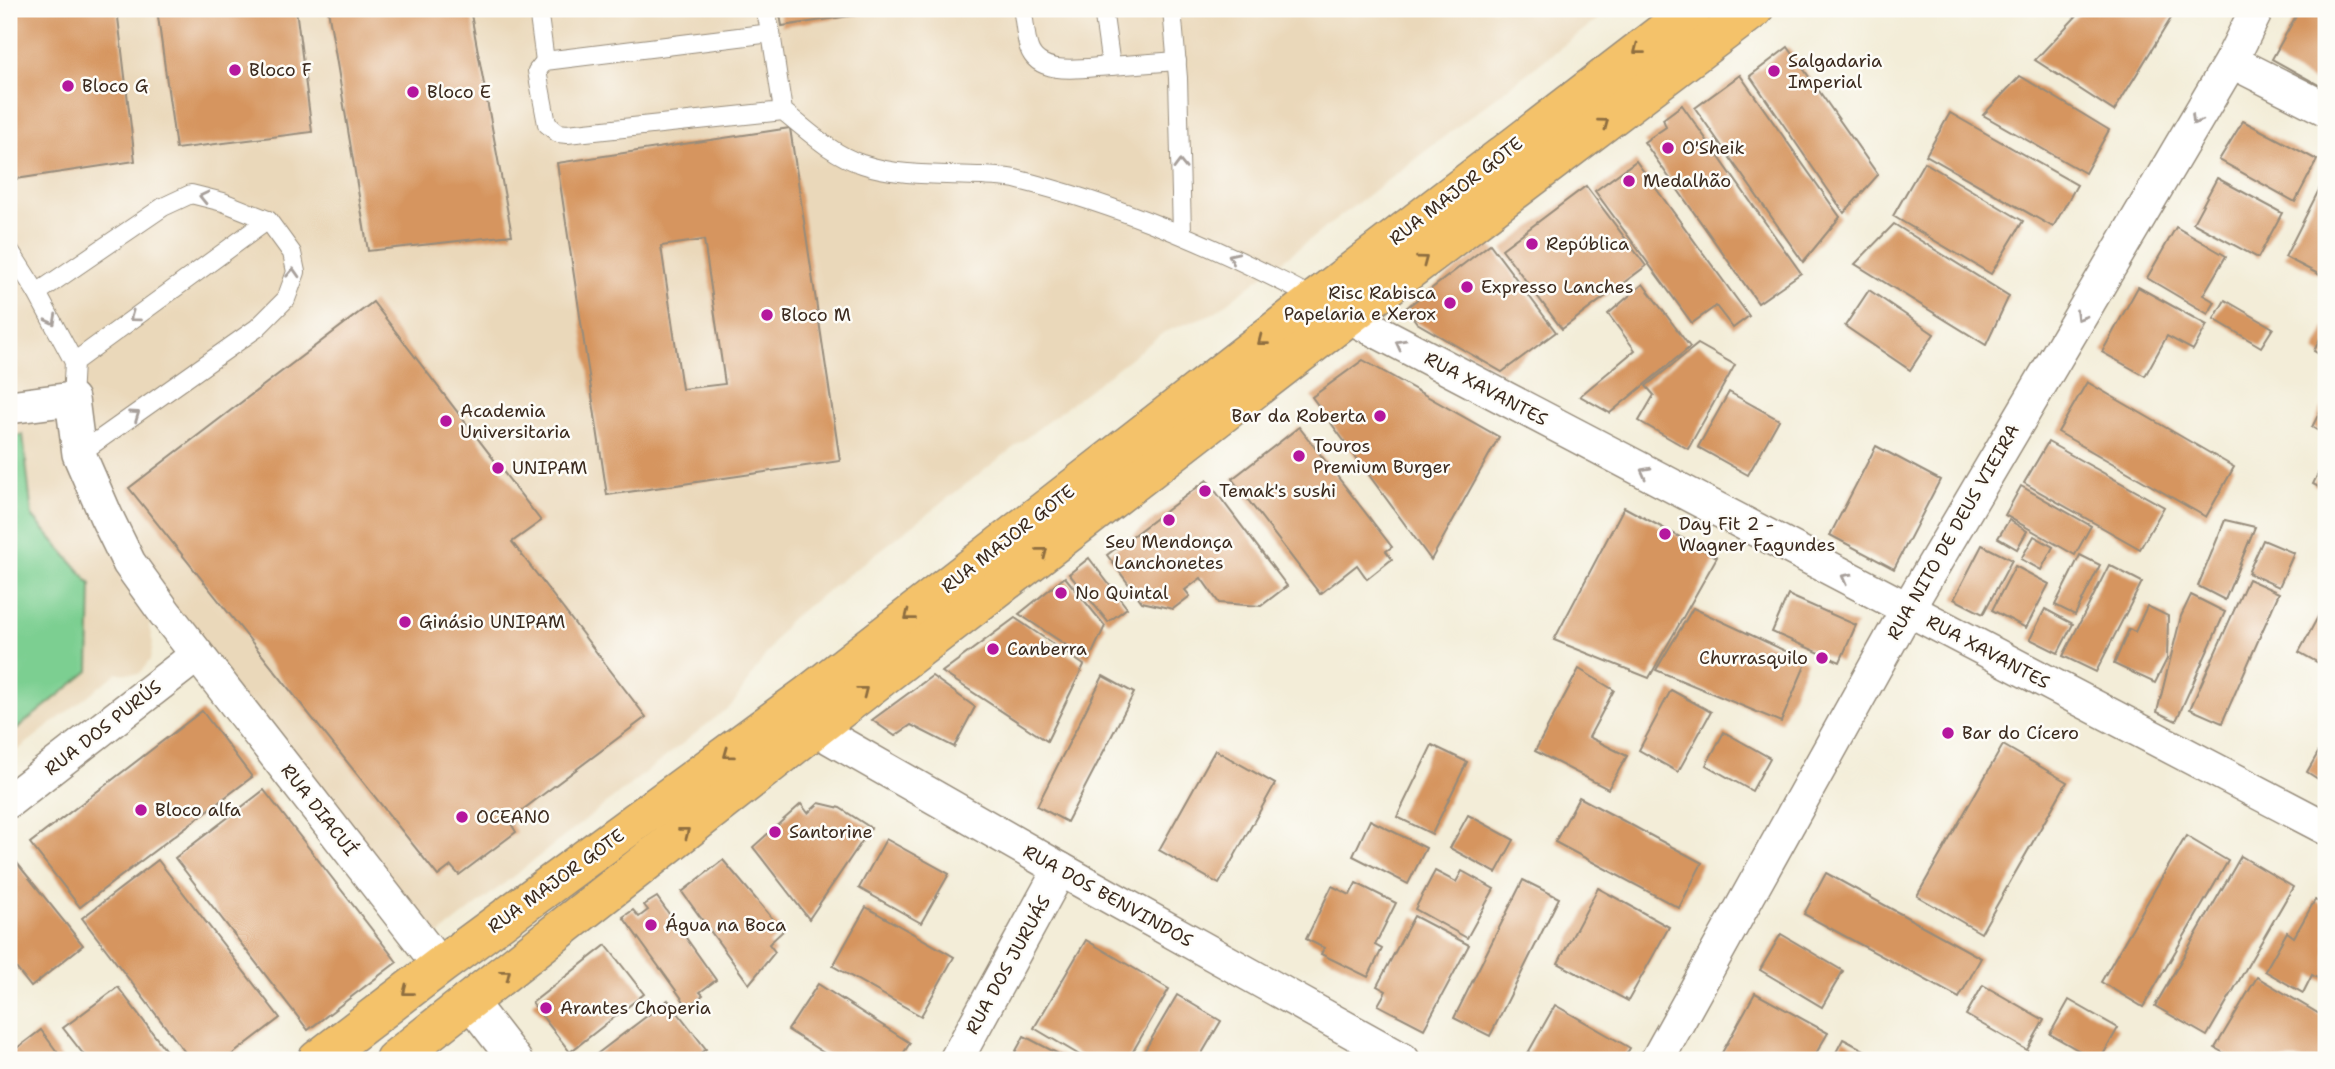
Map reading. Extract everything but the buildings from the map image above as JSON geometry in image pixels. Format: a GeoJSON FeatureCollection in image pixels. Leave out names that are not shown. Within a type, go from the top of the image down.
{"type":"FeatureCollection","features":[{"type":"Feature","properties":{"kind":"main road","name":"RUA MAJOR GOTE"},"geometry":{"type":"LineString","coordinates":[[394,1060],[814,729],[1693,9]]}},
{"type":"Feature","properties":{"kind":"main road","name":"RUA MAJOR GOTE"},"geometry":{"type":"LineString","coordinates":[[317,1060],[440,966],[1332,307],[1754,9]]}},
{"type":"Feature","properties":{"kind":"street","name":"RUA NITO DE DEUS VIEIRA"},"geometry":{"type":"LineString","coordinates":[[1657,1060],[1907,610],[2231,61],[2257,9]]}},
{"type":"Feature","properties":{"kind":"street"},"geometry":{"type":"LineString","coordinates":[[2231,61],[2326,109]]}},
{"type":"Feature","properties":{"kind":"street","name":"RUA XAVANTES"},"geometry":{"type":"LineString","coordinates":[[1332,307],[2326,828]]}},
{"type":"Feature","properties":{"kind":"street"},"geometry":{"type":"LineString","coordinates":[[9,407],[72,398]]}},
{"type":"Feature","properties":{"kind":"street","name":"RUA DIACUÍ"},"geometry":{"type":"LineString","coordinates":[[72,398],[79,454],[129,563],[197,655],[440,966]]}},
{"type":"Feature","properties":{"kind":"street","name":"RUA DOS PURÚS"},"geometry":{"type":"LineString","coordinates":[[9,801],[197,655]]}},
{"type":"Feature","properties":{"kind":"street","name":"RUA DOS BENVINDOS"},"geometry":{"type":"LineString","coordinates":[[814,729],[1403,1060]]}},
{"type":"Feature","properties":{"kind":"street","name":"RUA DOS JURUÁS"},"geometry":{"type":"LineString","coordinates":[[956,1060],[1060,869]]}},
{"type":"Feature","properties":{"kind":"street"},"geometry":{"type":"LineString","coordinates":[[470,1002],[514,1060]]}},
{"type":"Feature","properties":{"kind":"lane"},"geometry":{"type":"LineString","coordinates":[[538,9],[545,61]]}},
{"type":"Feature","properties":{"kind":"lane"},"geometry":{"type":"LineString","coordinates":[[765,9],[783,111],[827,146],[859,164],[885,171],[1011,178],[1122,211],[1182,233],[1332,307]]}},
{"type":"Feature","properties":{"kind":"lane"},"geometry":{"type":"LineString","coordinates":[[1022,9],[1029,49],[1039,63],[1050,68],[1177,61]]}},
{"type":"Feature","properties":{"kind":"lane"},"geometry":{"type":"LineString","coordinates":[[1103,9],[1111,66]]}},
{"type":"Feature","properties":{"kind":"lane"},"geometry":{"type":"LineString","coordinates":[[1172,9],[1177,61],[1182,233]]}},
{"type":"Feature","properties":{"kind":"lane"},"geometry":{"type":"LineString","coordinates":[[771,33],[545,61],[538,68],[536,75],[547,124],[558,133],[783,111]]}},
{"type":"Feature","properties":{"kind":"lane"},"geometry":{"type":"LineString","coordinates":[[37,293],[163,207],[191,194],[223,202],[268,220],[292,253],[296,272],[286,299],[257,328],[79,454]]}},
{"type":"Feature","properties":{"kind":"lane"},"geometry":{"type":"LineString","coordinates":[[74,362],[268,220]]}},
{"type":"Feature","properties":{"kind":"lane"},"geometry":{"type":"LineString","coordinates":[[9,249],[37,293],[74,362],[72,398]]}},
{"type":"Feature","properties":{"kind":"shaded area","name":"UNIPAM"},"geometry":{"type":"Polygon","coordinates":[[[9,9],[1611,9],[1214,313],[1164,332],[788,621],[733,704],[436,937],[165,613],[149,626],[153,644],[150,660],[139,674],[117,673],[9,757],[9,9]]]}},
{"type":"Feature","properties":{"kind":"green space"},"geometry":{"type":"Polygon","coordinates":[[[23,435],[32,516],[91,584],[89,671],[9,735],[9,437],[23,435]]]}},
{"type":"Feature","properties":{"kind":"place","name":"Bloco F"},"geometry":{"type":"Point","coordinates":[235,70]}},
{"type":"Feature","properties":{"kind":"place","name":"Salgadaria Imperial"},"geometry":{"type":"Point","coordinates":[1774,71]}},
{"type":"Feature","properties":{"kind":"place","name":"Bloco G"},"geometry":{"type":"Point","coordinates":[68,86]}},
{"type":"Feature","properties":{"kind":"place","name":"Bloco E"},"geometry":{"type":"Point","coordinates":[413,92]}},
{"type":"Feature","properties":{"kind":"place","name":"O'Sheik"},"geometry":{"type":"Point","coordinates":[1668,148]}},
{"type":"Feature","properties":{"kind":"place","name":"Medalhão"},"geometry":{"type":"Point","coordinates":[1629,181]}},
{"type":"Feature","properties":{"kind":"place","name":"República"},"geometry":{"type":"Point","coordinates":[1532,244]}},
{"type":"Feature","properties":{"kind":"place","name":"Expresso Lanches"},"geometry":{"type":"Point","coordinates":[1467,287]}},
{"type":"Feature","properties":{"kind":"place","name":"Risc Rabisca Papelaria e Xerox"},"geometry":{"type":"Point","coordinates":[1450,303]}},
{"type":"Feature","properties":{"kind":"place","name":"Bloco M"},"geometry":{"type":"Point","coordinates":[767,315]}},
{"type":"Feature","properties":{"kind":"place","name":"Bar da Roberta"},"geometry":{"type":"Point","coordinates":[1380,416]}},
{"type":"Feature","properties":{"kind":"place","name":"Academia Universitaria"},"geometry":{"type":"Point","coordinates":[446,421]}},
{"type":"Feature","properties":{"kind":"place","name":"Touros Premium Burger"},"geometry":{"type":"Point","coordinates":[1299,456]}},
{"type":"Feature","properties":{"kind":"place","name":"UNIPAM"},"geometry":{"type":"Point","coordinates":[498,468]}},
{"type":"Feature","properties":{"kind":"place","name":"Temak's sushi"},"geometry":{"type":"Point","coordinates":[1205,491]}},
{"type":"Feature","properties":{"kind":"place","name":"Seu Mendonça Lanchonetes"},"geometry":{"type":"Point","coordinates":[1169,520]}},
{"type":"Feature","properties":{"kind":"place","name":"Day Fit 2 - Wagner Fagundes"},"geometry":{"type":"Point","coordinates":[1665,534]}},
{"type":"Feature","properties":{"kind":"place","name":"No Quintal"},"geometry":{"type":"Point","coordinates":[1061,593]}},
{"type":"Feature","properties":{"kind":"place","name":"Ginásio UNIPAM"},"geometry":{"type":"Point","coordinates":[405,622]}},
{"type":"Feature","properties":{"kind":"place","name":"Canberra"},"geometry":{"type":"Point","coordinates":[993,649]}},
{"type":"Feature","properties":{"kind":"place","name":"Churrasquilo"},"geometry":{"type":"Point","coordinates":[1822,658]}},
{"type":"Feature","properties":{"kind":"place","name":"Bar do Cícero"},"geometry":{"type":"Point","coordinates":[1948,733]}},
{"type":"Feature","properties":{"kind":"place","name":"Bloco alfa"},"geometry":{"type":"Point","coordinates":[141,810]}},
{"type":"Feature","properties":{"kind":"place","name":"OCEANO"},"geometry":{"type":"Point","coordinates":[462,817]}},
{"type":"Feature","properties":{"kind":"place","name":"Santorine"},"geometry":{"type":"Point","coordinates":[775,832]}},
{"type":"Feature","properties":{"kind":"place","name":"Água na Boca"},"geometry":{"type":"Point","coordinates":[651,925]}},
{"type":"Feature","properties":{"kind":"place","name":"Arantes Choperia"},"geometry":{"type":"Point","coordinates":[546,1008]}}]}
